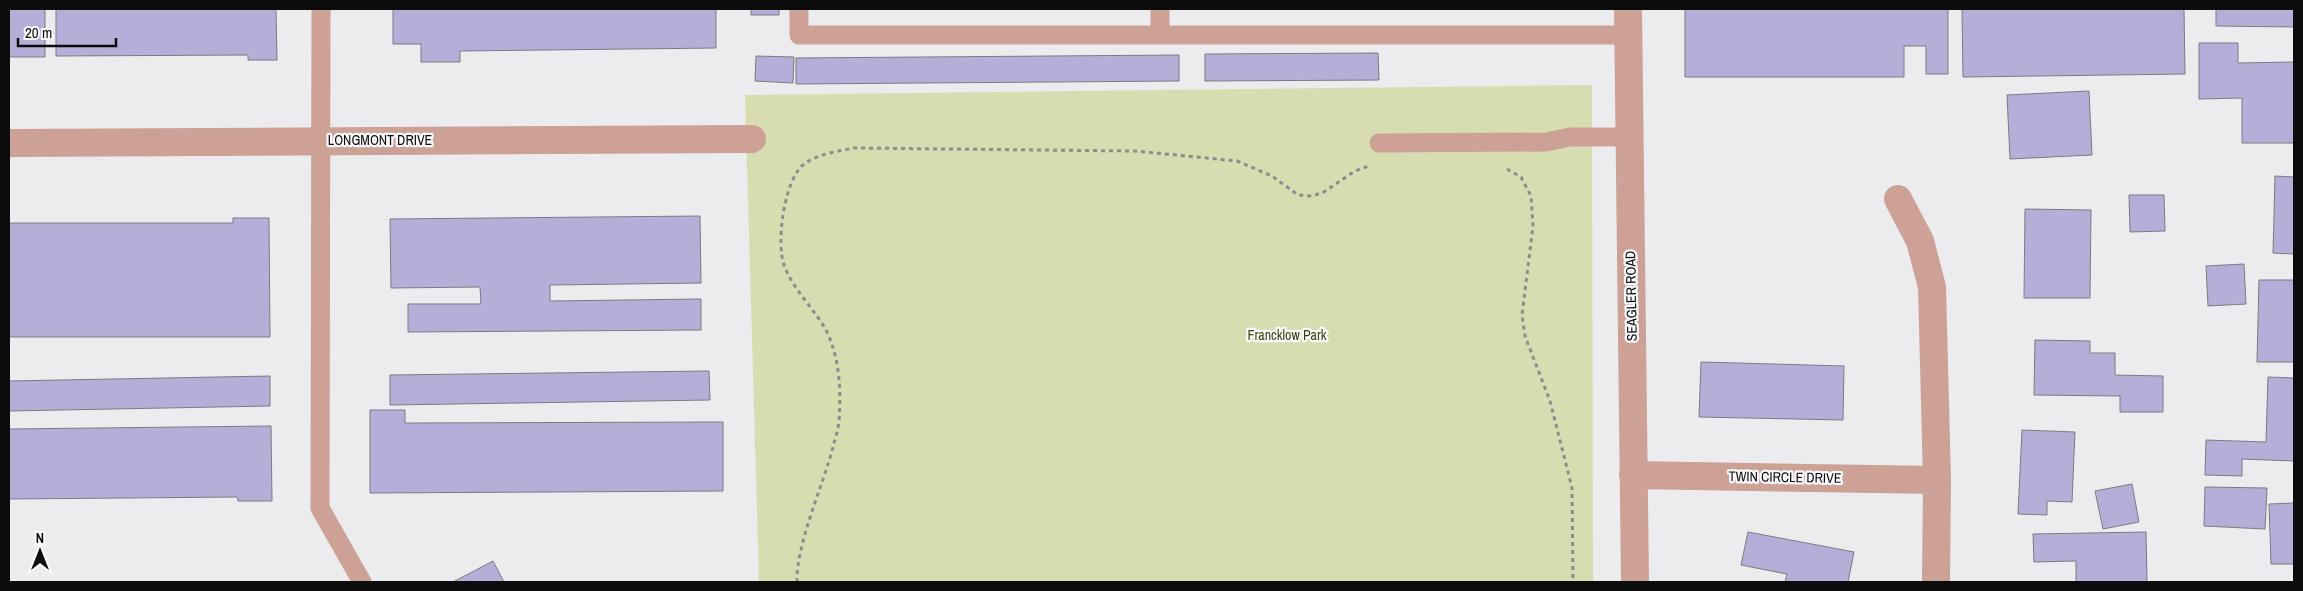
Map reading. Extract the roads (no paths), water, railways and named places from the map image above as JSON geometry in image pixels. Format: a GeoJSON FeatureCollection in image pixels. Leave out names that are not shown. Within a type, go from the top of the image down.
{"type":"FeatureCollection","features":[{"type":"Feature","properties":{"kind":"street","name":"SEAGLER ROAD"},"geometry":{"type":"LineString","coordinates":[[1628,9],[1635,582]]}},
{"type":"Feature","properties":{"kind":"street","name":"LONGMONT DRIVE"},"geometry":{"type":"LineString","coordinates":[[9,143],[752,139]]}},
{"type":"Feature","properties":{"kind":"street"},"geometry":{"type":"LineString","coordinates":[[1898,199],[1920,241],[1932,287],[1937,480],[1936,582]]}},
{"type":"Feature","properties":{"kind":"street","name":"TWIN CIRCLE DRIVE"},"geometry":{"type":"LineString","coordinates":[[1633,475],[1937,480]]}},
{"type":"Feature","properties":{"kind":"lane"},"geometry":{"type":"LineString","coordinates":[[321,9],[320,508],[362,582]]}},
{"type":"Feature","properties":{"kind":"lane"},"geometry":{"type":"LineString","coordinates":[[799,9],[799,35],[1628,35]]}},
{"type":"Feature","properties":{"kind":"lane"},"geometry":{"type":"LineString","coordinates":[[1160,9],[1160,35]]}},
{"type":"Feature","properties":{"kind":"lane"},"geometry":{"type":"LineString","coordinates":[[1379,144],[1546,142],[1570,137],[1629,137]]}},
{"type":"Feature","properties":{"kind":"park label","name":"Francklow Park"},"geometry":{"type":"Point","coordinates":[1287,335]}}]}
